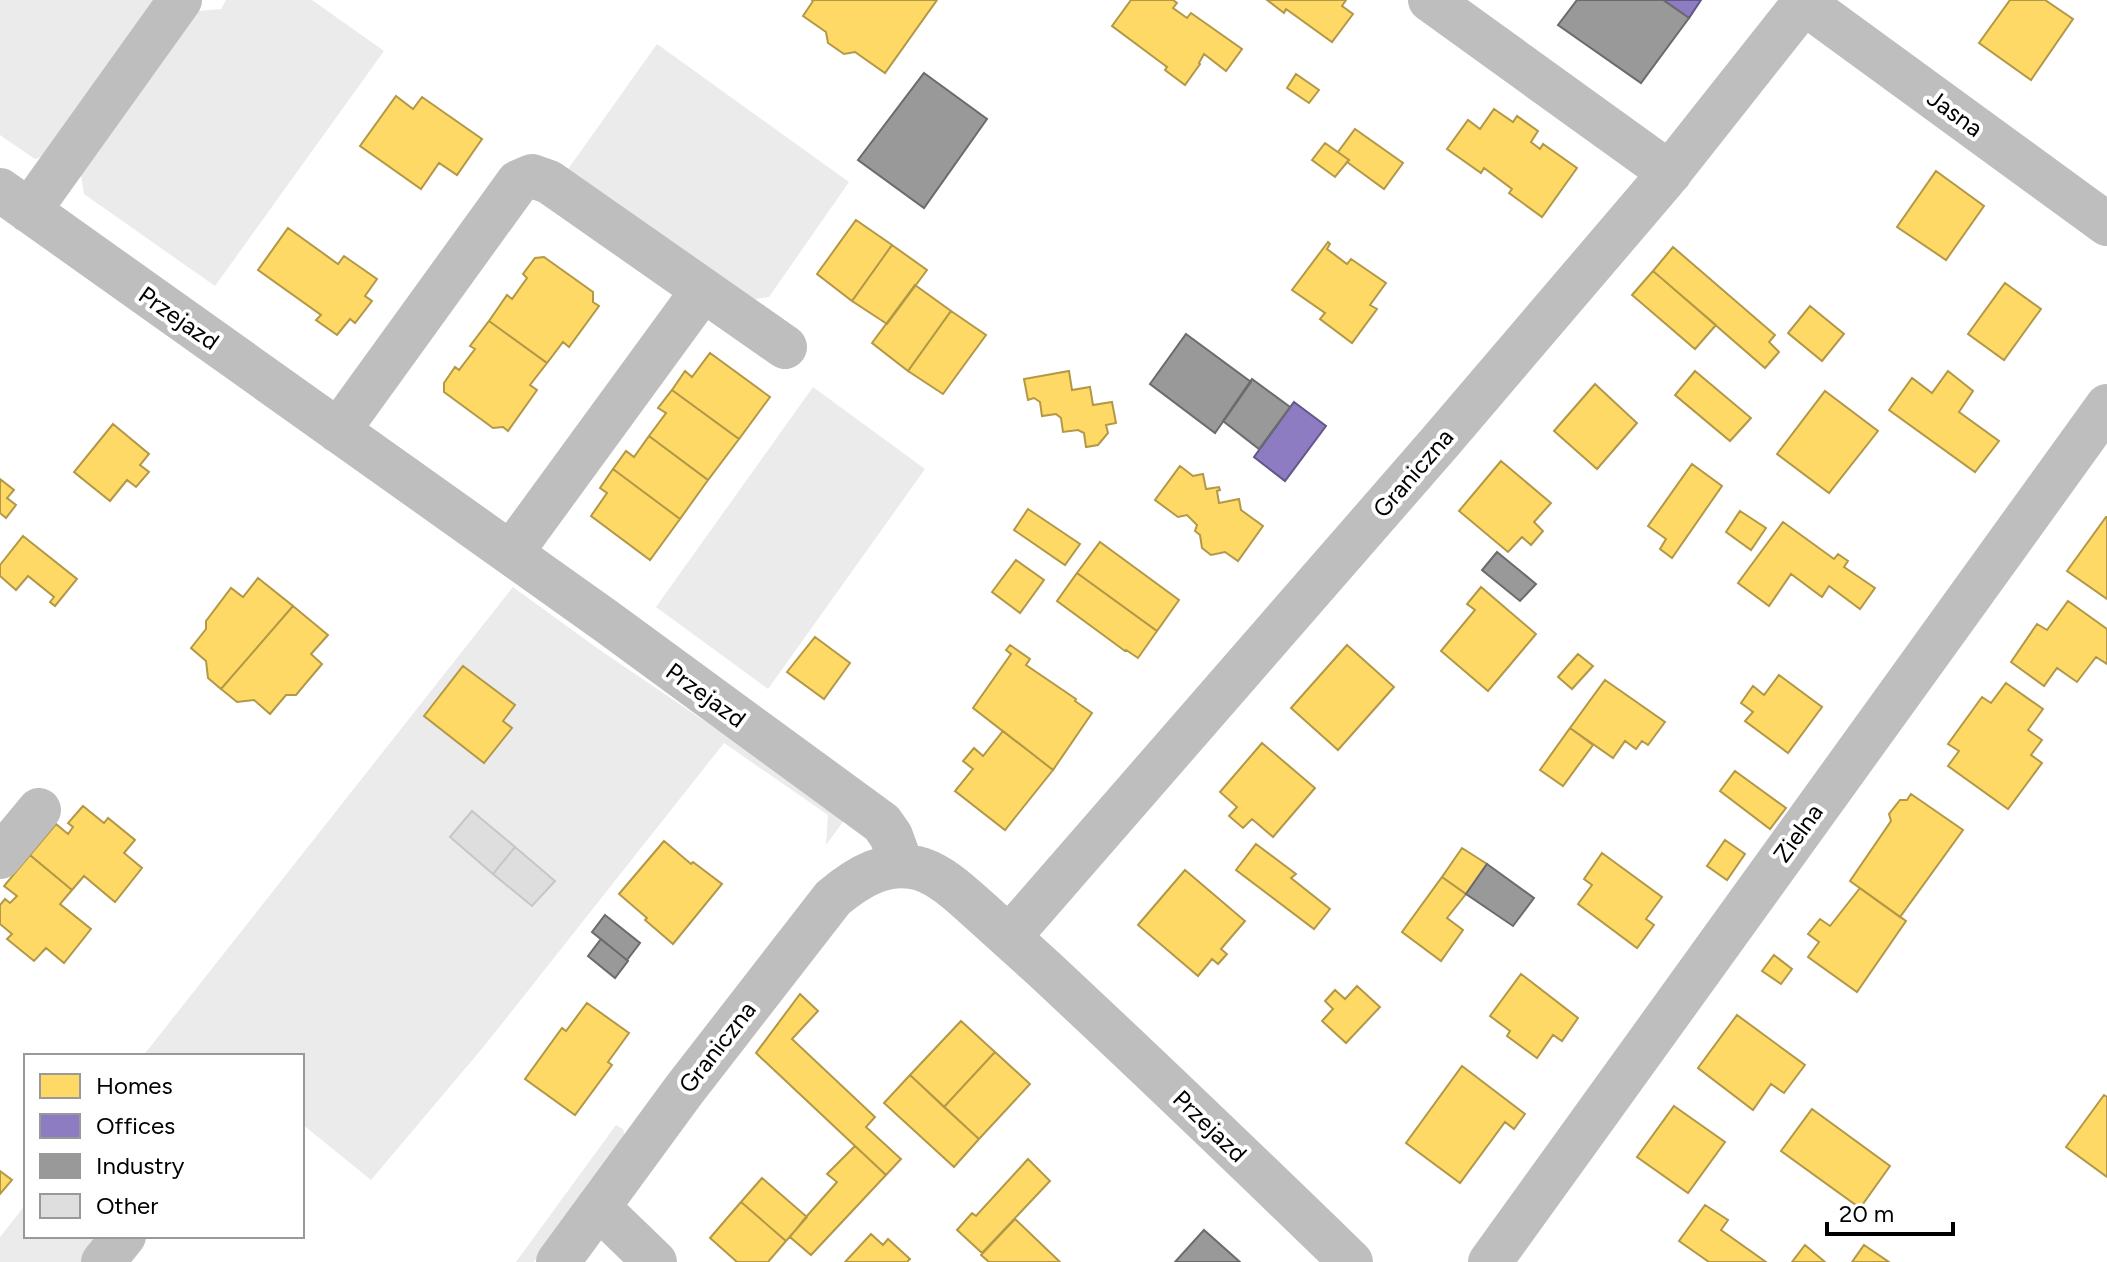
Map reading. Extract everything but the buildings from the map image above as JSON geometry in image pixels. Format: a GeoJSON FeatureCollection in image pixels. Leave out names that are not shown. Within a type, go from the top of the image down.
{"type":"FeatureCollection","features":[{"type":"Feature","properties":{"kind":"street"},"geometry":{"type":"LineString","coordinates":[[15,200],[180,0]]}},
{"type":"Feature","properties":{"kind":"street"},"geometry":{"type":"LineString","coordinates":[[1430,0],[1670,173]]}},
{"type":"Feature","properties":{"kind":"street","name":"Graniczna"},"geometry":{"type":"LineString","coordinates":[[1009,937],[1670,173],[1805,1]]}},
{"type":"Feature","properties":{"kind":"street","name":"Jasna"},"geometry":{"type":"LineString","coordinates":[[1805,1],[2107,224]]}},
{"type":"Feature","properties":{"kind":"street"},"geometry":{"type":"LineString","coordinates":[[338,431],[518,182],[532,176],[549,182],[785,347]]}},
{"type":"Feature","properties":{"kind":"street","name":"Przejazd"},"geometry":{"type":"LineString","coordinates":[[15,200],[511,553],[882,823],[897,848],[902,866],[944,880],[1009,937],[1141,1059],[1351,1262]]}},
{"type":"Feature","properties":{"kind":"street"},"geometry":{"type":"LineString","coordinates":[[511,553],[703,290]]}},
{"type":"Feature","properties":{"kind":"street","name":"Zielna"},"geometry":{"type":"LineString","coordinates":[[1490,1262],[2107,406]]}},
{"type":"Feature","properties":{"kind":"street"},"geometry":{"type":"LineString","coordinates":[[0,857],[39,810]]}},
{"type":"Feature","properties":{"kind":"street","name":"Graniczna"},"geometry":{"type":"LineString","coordinates":[[558,1262],[684,1090],[833,898],[852,882],[869,874],[902,866]]}},
{"type":"Feature","properties":{"kind":"street"},"geometry":{"type":"LineString","coordinates":[[598,1207],[655,1262]]}},
{"type":"Feature","properties":{"kind":"street"},"geometry":{"type":"LineString","coordinates":[[103,1262],[122,1238]]}},
{"type":"Feature","properties":{"kind":"shaded area"},"geometry":{"type":"Polygon","coordinates":[[[0,0],[164,0],[56,152],[35,159],[0,135],[0,0]]]}},
{"type":"Feature","properties":{"kind":"shaded area"},"geometry":{"type":"Polygon","coordinates":[[[226,0],[312,0],[384,51],[215,286],[84,194],[81,175],[198,11],[221,9],[226,0]]]}},
{"type":"Feature","properties":{"kind":"shaded area"},"geometry":{"type":"Polygon","coordinates":[[[657,44],[849,182],[769,297],[744,301],[566,172],[657,44]]]}},
{"type":"Feature","properties":{"kind":"shaded area"},"geometry":{"type":"Polygon","coordinates":[[[813,387],[925,469],[768,689],[656,607],[813,387]]]}},
{"type":"Feature","properties":{"kind":"shaded area"},"geometry":{"type":"Polygon","coordinates":[[[513,587],[845,819],[826,845],[828,815],[724,743],[485,1045],[371,1180],[304,1126],[304,1054],[145,1054],[513,587]]]}},
{"type":"Feature","properties":{"kind":"shaded area"},"geometry":{"type":"Polygon","coordinates":[[[616,1125],[623,1129],[625,1137],[534,1262],[516,1262],[616,1125]]]}},
{"type":"Feature","properties":{"kind":"shaded area"},"geometry":{"type":"Polygon","coordinates":[[[24,1207],[24,1238],[100,1238],[81,1262],[0,1262],[0,1237],[24,1207]]]}}]}
